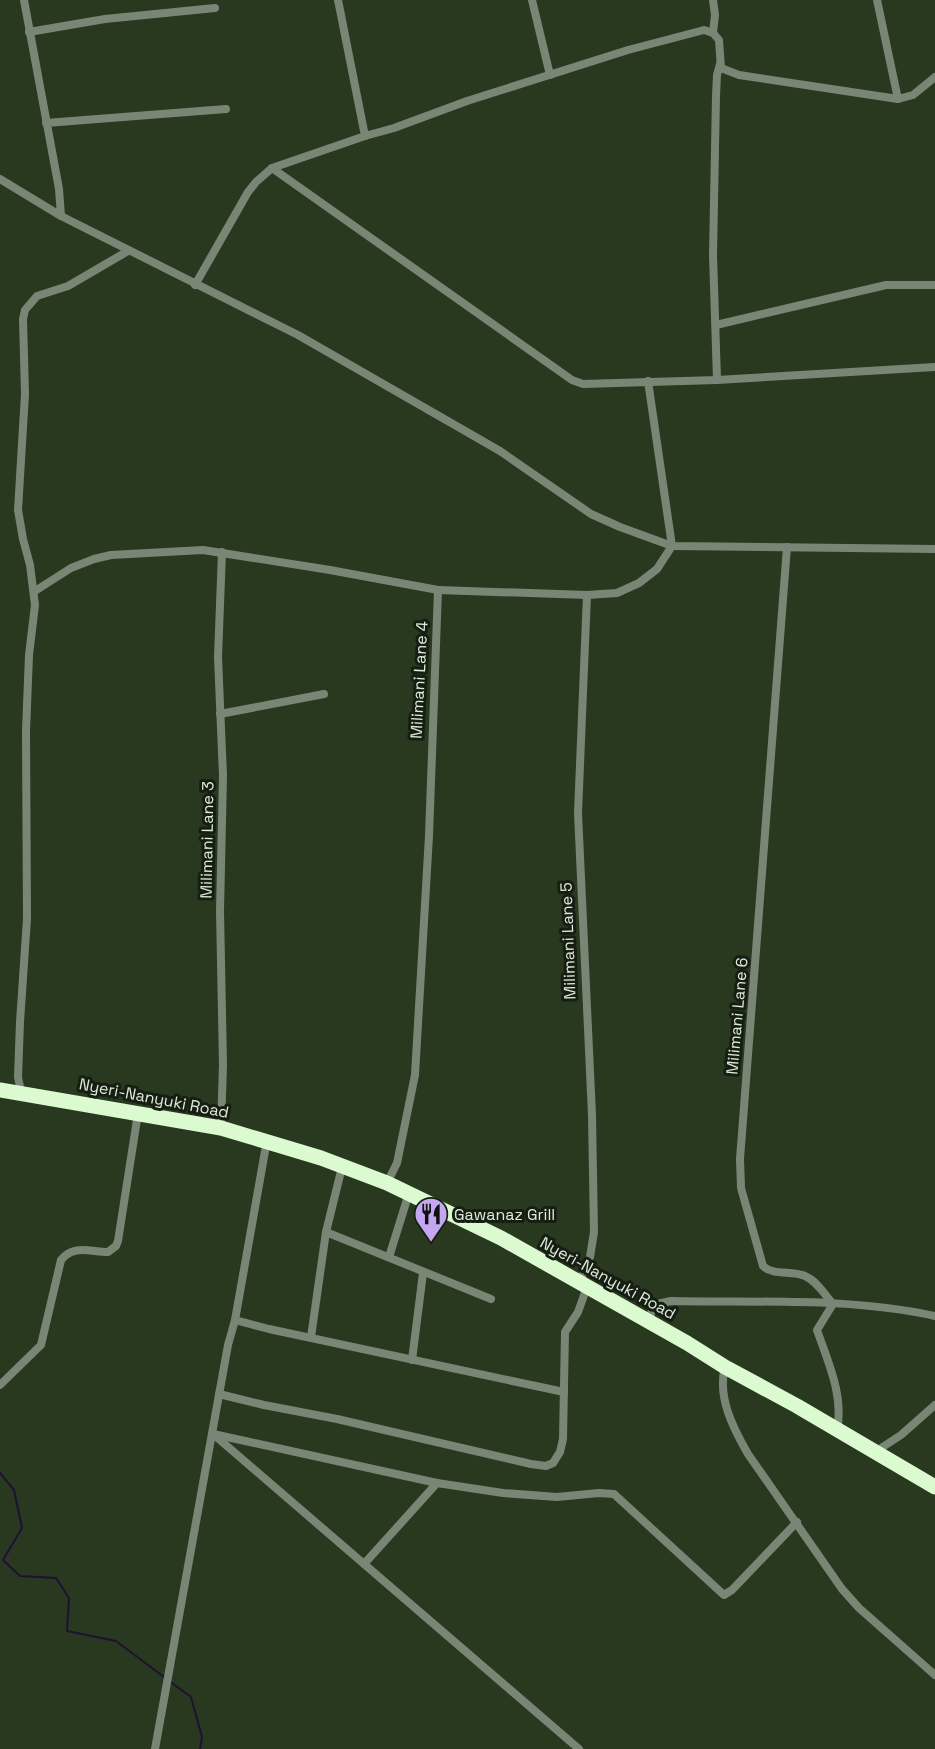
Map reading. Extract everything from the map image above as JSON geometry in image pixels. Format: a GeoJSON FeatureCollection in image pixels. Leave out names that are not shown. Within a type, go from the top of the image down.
{"type":"FeatureCollection","features":[{"type":"Feature","properties":{"kind":"highway","name":"Nyeri-Nanyuki Road"},"geometry":{"type":"LineString","coordinates":[[0,1090],[221,1128],[267,1140],[387,1183],[501,1238],[687,1342],[725,1367],[797,1406],[935,1487]]}},
{"type":"Feature","properties":{"kind":"street"},"geometry":{"type":"LineString","coordinates":[[24,0],[62,216]]}},
{"type":"Feature","properties":{"kind":"street"},"geometry":{"type":"LineString","coordinates":[[338,0],[364,136]]}},
{"type":"Feature","properties":{"kind":"street"},"geometry":{"type":"LineString","coordinates":[[532,0],[550,75]]}},
{"type":"Feature","properties":{"kind":"street"},"geometry":{"type":"LineString","coordinates":[[713,0],[715,15],[713,33]]}},
{"type":"Feature","properties":{"kind":"street"},"geometry":{"type":"LineString","coordinates":[[877,0],[898,99]]}},
{"type":"Feature","properties":{"kind":"street"},"geometry":{"type":"LineString","coordinates":[[29,32],[105,19],[215,8]]}},
{"type":"Feature","properties":{"kind":"street"},"geometry":{"type":"LineString","coordinates":[[195,285],[248,192],[272,168],[394,128],[467,101],[628,50],[704,30],[713,33],[718,40],[720,64],[716,96],[713,255],[717,380]]}},
{"type":"Feature","properties":{"kind":"street"},"geometry":{"type":"LineString","coordinates":[[720,64],[722,68],[739,75],[898,99],[913,94],[935,77]]}},
{"type":"Feature","properties":{"kind":"street"},"geometry":{"type":"LineString","coordinates":[[46,123],[226,109]]}},
{"type":"Feature","properties":{"kind":"street"},"geometry":{"type":"LineString","coordinates":[[272,168],[572,380],[589,384],[717,380],[935,367]]}},
{"type":"Feature","properties":{"kind":"street"},"geometry":{"type":"LineString","coordinates":[[0,179],[62,216],[298,335],[500,451],[591,514],[672,546],[935,549]]}},
{"type":"Feature","properties":{"kind":"street"},"geometry":{"type":"LineString","coordinates":[[21,1092],[18,1077],[27,919],[26,731],[29,655],[34,626],[35,591],[18,510],[24,394],[23,320],[25,310],[37,296],[68,286],[128,250]]}},
{"type":"Feature","properties":{"kind":"street"},"geometry":{"type":"LineString","coordinates":[[716,325],[886,285],[935,285]]}},
{"type":"Feature","properties":{"kind":"street"},"geometry":{"type":"LineString","coordinates":[[35,591],[71,568],[111,555],[203,550],[438,590],[587,595],[617,593],[639,583],[657,569],[672,546],[648,381]]}},
{"type":"Feature","properties":{"kind":"street","name":"Milimani Lane 6"},"geometry":{"type":"LineString","coordinates":[[787,547],[740,1181],[763,1266],[770,1271],[803,1275],[818,1286],[833,1304]]}},
{"type":"Feature","properties":{"kind":"street","name":"Milimani Lane 3"},"geometry":{"type":"LineString","coordinates":[[221,1128],[224,1065],[220,911],[223,776],[218,657],[222,552]]}},
{"type":"Feature","properties":{"kind":"street","name":"Milimani Lane 4"},"geometry":{"type":"LineString","coordinates":[[387,1183],[397,1162],[415,1075],[429,836],[438,590]]}},
{"type":"Feature","properties":{"kind":"street","name":"Milimani Lane 5"},"geometry":{"type":"LineString","coordinates":[[219,1394],[531,1464],[546,1466],[553,1463],[560,1452],[565,1332],[578,1312],[594,1232],[592,1115],[578,813],[587,595]]}},
{"type":"Feature","properties":{"kind":"street"},"geometry":{"type":"LineString","coordinates":[[220,714],[324,694]]}},
{"type":"Feature","properties":{"kind":"street"},"geometry":{"type":"LineString","coordinates":[[0,1385],[41,1345],[61,1260],[64,1256],[74,1249],[108,1252],[116,1246],[122,1223],[138,1113]]}},
{"type":"Feature","properties":{"kind":"street"},"geometry":{"type":"LineString","coordinates":[[155,1749],[194,1526],[235,1320],[267,1140]]}},
{"type":"Feature","properties":{"kind":"street"},"geometry":{"type":"LineString","coordinates":[[311,1337],[326,1232],[342,1167]]}},
{"type":"Feature","properties":{"kind":"street"},"geometry":{"type":"LineString","coordinates":[[389,1257],[409,1193]]}},
{"type":"Feature","properties":{"kind":"street"},"geometry":{"type":"LineString","coordinates":[[326,1232],[491,1299]]}},
{"type":"Feature","properties":{"kind":"street"},"geometry":{"type":"LineString","coordinates":[[412,1360],[423,1273]]}},
{"type":"Feature","properties":{"kind":"street"},"geometry":{"type":"LineString","coordinates":[[646,1321],[654,1306],[665,1301],[833,1304],[894,1308],[935,1316]]}},
{"type":"Feature","properties":{"kind":"street"},"geometry":{"type":"LineString","coordinates":[[833,1304],[817,1330],[834,1380],[840,1413],[837,1430]]}},
{"type":"Feature","properties":{"kind":"street"},"geometry":{"type":"LineString","coordinates":[[235,1320],[564,1392]]}},
{"type":"Feature","properties":{"kind":"street"},"geometry":{"type":"LineString","coordinates":[[725,1367],[722,1382],[723,1393],[739,1439],[842,1589],[853,1602],[935,1675]]}},
{"type":"Feature","properties":{"kind":"street"},"geometry":{"type":"LineString","coordinates":[[875,1452],[901,1435],[935,1405]]}},
{"type":"Feature","properties":{"kind":"street"},"geometry":{"type":"LineString","coordinates":[[213,1434],[437,1483],[503,1493],[557,1497],[614,1494],[724,1595],[732,1590],[797,1522]]}},
{"type":"Feature","properties":{"kind":"street"},"geometry":{"type":"LineString","coordinates":[[213,1434],[579,1749]]}},
{"type":"Feature","properties":{"kind":"street"},"geometry":{"type":"LineString","coordinates":[[364,1564],[437,1483]]}},
{"type":"Feature","properties":{"kind":"waterway"},"geometry":{"type":"LineString","coordinates":[[0,1473],[14,1490],[22,1528],[3,1560],[20,1576],[56,1578],[69,1598],[67,1631],[116,1641],[164,1677]]}},
{"type":"Feature","properties":{"kind":"waterway"},"geometry":{"type":"LineString","coordinates":[[169,1681],[191,1697],[202,1737],[200,1749]]}},
{"type":"Feature","properties":{"kind":"place","name":"Gawanaz Grill"},"geometry":{"type":"Point","coordinates":[431,1243]}}]}
